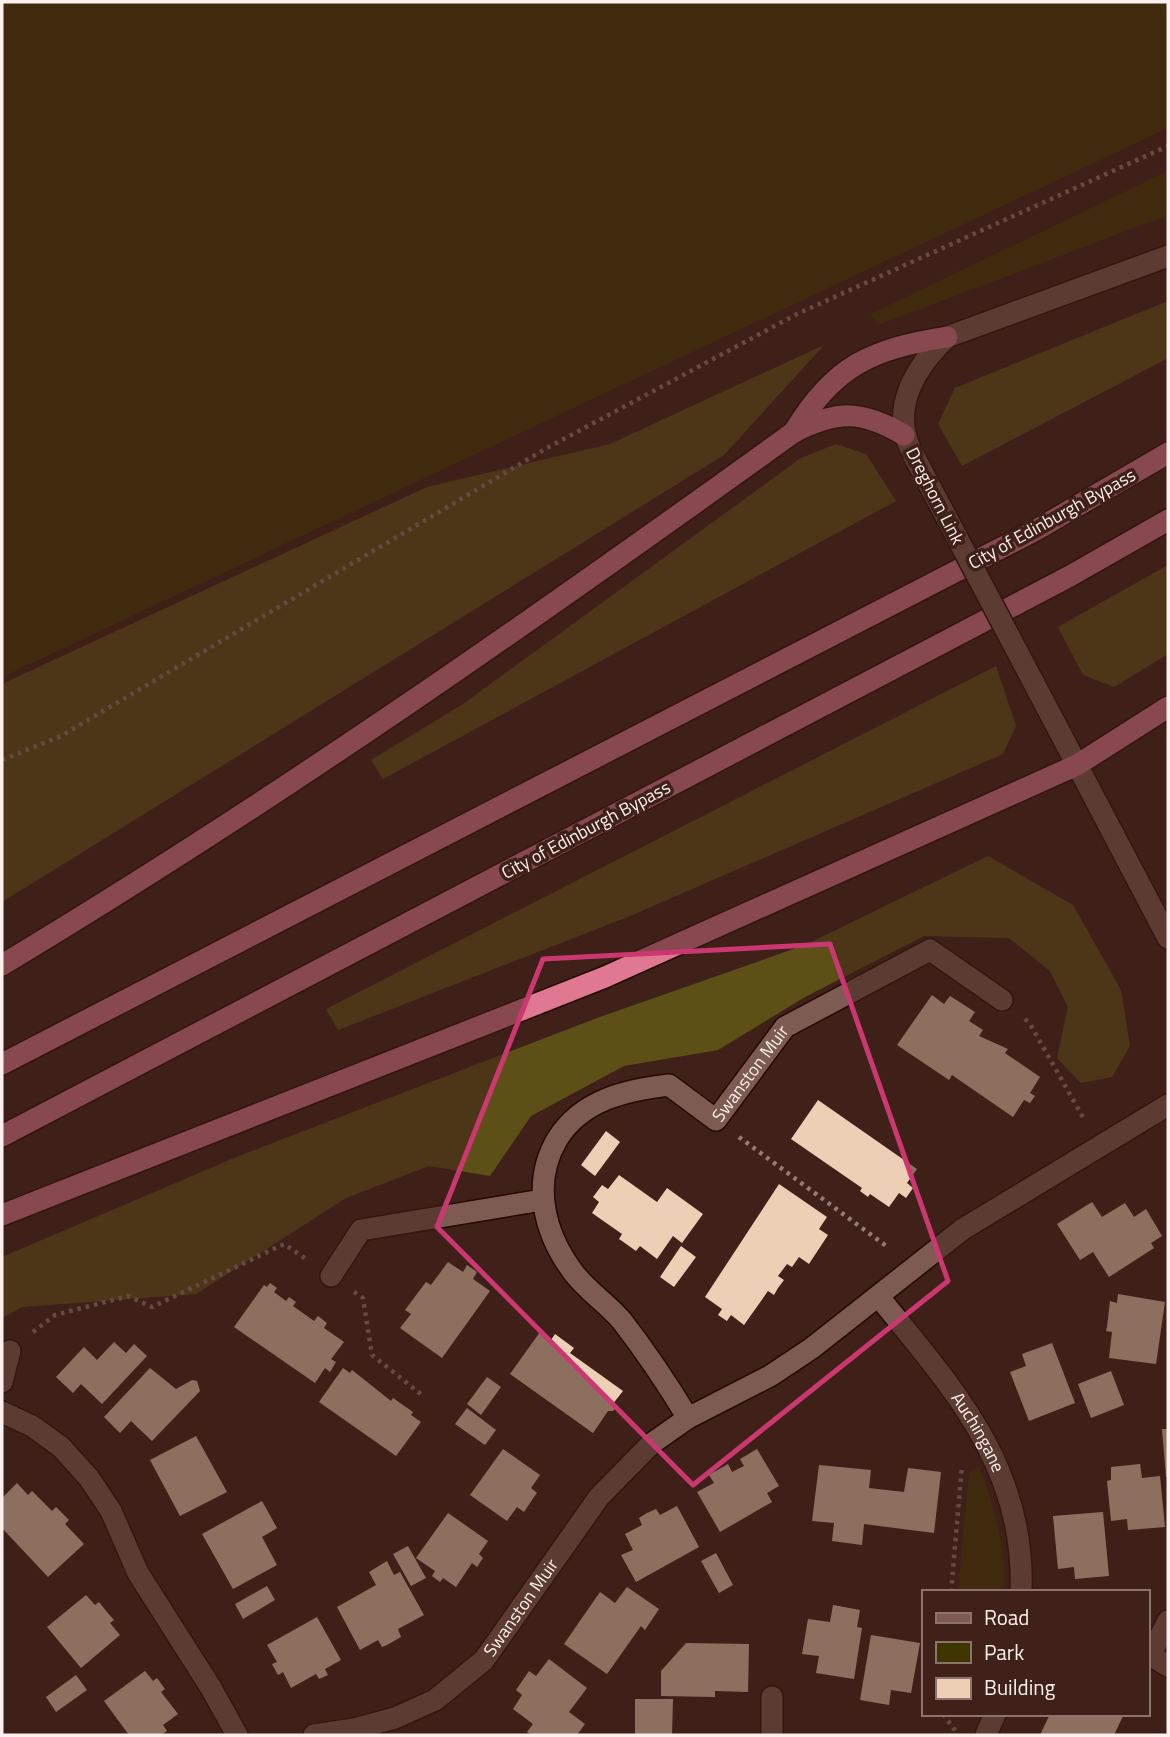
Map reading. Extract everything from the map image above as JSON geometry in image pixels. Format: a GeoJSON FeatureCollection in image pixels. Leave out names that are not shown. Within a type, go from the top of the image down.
{"type":"FeatureCollection","features":[{"type":"Feature","properties":{"kind":"highway"},"geometry":{"type":"LineString","coordinates":[[794,432],[814,399],[847,369],[905,344],[947,337]]}},
{"type":"Feature","properties":{"kind":"highway"},"geometry":{"type":"LineString","coordinates":[[2,965],[137,884],[519,630],[794,432],[820,419],[853,414],[879,420],[904,435]]}},
{"type":"Feature","properties":{"kind":"highway","name":"City of Edinburgh Bypass"},"geometry":{"type":"LineString","coordinates":[[2,1064],[1037,530],[1168,453]]}},
{"type":"Feature","properties":{"kind":"highway","name":"City of Edinburgh Bypass"},"geometry":{"type":"LineString","coordinates":[[2,1136],[1058,583],[1168,520]]}},
{"type":"Feature","properties":{"kind":"highway"},"geometry":{"type":"LineString","coordinates":[[2,1215],[605,978],[1077,765],[1168,707]]}},
{"type":"Feature","properties":{"kind":"street","name":"Dreghorn Link"},"geometry":{"type":"LineString","coordinates":[[1168,256],[947,337],[923,359],[909,386],[904,435],[1168,938]]}},
{"type":"Feature","properties":{"kind":"street","name":"Swanston Muir"},"geometry":{"type":"LineString","coordinates":[[688,1418],[620,1319],[573,1272],[551,1232],[542,1200],[545,1170],[555,1144],[568,1123],[588,1108],[630,1089],[668,1085],[716,1120],[785,1027],[930,950],[1002,1000]]}},
{"type":"Feature","properties":{"kind":"street","name":"Swanston Muir"},"geometry":{"type":"LineString","coordinates":[[314,1735],[354,1729],[395,1718],[435,1700],[484,1660],[598,1497],[651,1444],[688,1418],[770,1376],[878,1297],[963,1229],[1168,1105]]}},
{"type":"Feature","properties":{"kind":"street"},"geometry":{"type":"LineString","coordinates":[[331,1276],[361,1230],[542,1200]]}},
{"type":"Feature","properties":{"kind":"street","name":"Auchingane"},"geometry":{"type":"LineString","coordinates":[[878,1297],[957,1394],[988,1446],[1009,1498],[1020,1552],[1021,1590]]}},
{"type":"Feature","properties":{"kind":"street"},"geometry":{"type":"LineString","coordinates":[[2,1382],[10,1351]]}},
{"type":"Feature","properties":{"kind":"street"},"geometry":{"type":"LineString","coordinates":[[2,1412],[32,1426],[61,1447],[89,1478],[111,1511],[138,1573],[211,1688],[237,1735]]}},
{"type":"Feature","properties":{"kind":"street"},"geometry":{"type":"LineString","coordinates":[[1156,1658],[1168,1620]]}},
{"type":"Feature","properties":{"kind":"street"},"geometry":{"type":"LineString","coordinates":[[772,1697],[772,1735]]}},
{"type":"Feature","properties":{"kind":"street"},"geometry":{"type":"LineString","coordinates":[[986,1735],[994,1716]]}},
{"type":"Feature","properties":{"kind":"path"},"geometry":{"type":"LineString","coordinates":[[2,760],[61,736],[547,448],[797,314],[1168,146]]}},
{"type":"Feature","properties":{"kind":"path"},"geometry":{"type":"LineString","coordinates":[[1002,1000],[1030,1024],[1099,1147]]}},
{"type":"Feature","properties":{"kind":"path"},"geometry":{"type":"LineString","coordinates":[[716,1120],[914,1266]]}},
{"type":"Feature","properties":{"kind":"path"},"geometry":{"type":"LineString","coordinates":[[10,1351],[55,1314],[128,1296],[152,1307],[284,1244],[363,1298],[372,1355],[422,1395]]}},
{"type":"Feature","properties":{"kind":"path"},"geometry":{"type":"LineString","coordinates":[[951,1590],[962,1466],[988,1446]]}},
{"type":"Feature","properties":{"kind":"path"},"geometry":{"type":"LineString","coordinates":[[945,1716],[960,1735]]}},
{"type":"Feature","properties":{"kind":"highlighted area"},"geometry":{"type":"Polygon","coordinates":[[[830,944],[948,1281],[693,1485],[437,1227],[543,959],[830,944]]]}},
{"type":"Feature","properties":{"kind":"green space"},"geometry":{"type":"Polygon","coordinates":[[[2,2],[1168,2],[1168,128],[2,677],[2,2]]]}},
{"type":"Feature","properties":{"kind":"green space"},"geometry":{"type":"Polygon","coordinates":[[[1168,171],[1168,215],[878,325],[871,314],[1168,171]]]}},
{"type":"Feature","properties":{"kind":"green space"},"geometry":{"type":"Polygon","coordinates":[[[979,1466],[990,1497],[1003,1560],[1004,1590],[958,1590],[969,1473],[979,1466]]]}},
{"type":"Feature","properties":{"kind":"shaded area"},"geometry":{"type":"Polygon","coordinates":[[[1168,301],[1168,358],[962,466],[938,424],[955,388],[1168,301]]]}},
{"type":"Feature","properties":{"kind":"shaded area"},"geometry":{"type":"Polygon","coordinates":[[[824,345],[724,455],[2,902],[2,684],[427,487],[610,444],[824,345]]]}},
{"type":"Feature","properties":{"kind":"shaded area"},"geometry":{"type":"Polygon","coordinates":[[[836,444],[866,454],[896,501],[383,779],[371,760],[463,704],[801,458],[836,444]]]}},
{"type":"Feature","properties":{"kind":"shaded area"},"geometry":{"type":"Polygon","coordinates":[[[1168,565],[1168,654],[1114,687],[1083,675],[1058,627],[1168,565]]]}},
{"type":"Feature","properties":{"kind":"shaded area"},"geometry":{"type":"Polygon","coordinates":[[[996,666],[1016,726],[1003,754],[630,916],[338,1030],[326,1009],[996,666]]]}},
{"type":"Feature","properties":{"kind":"shaded area"},"geometry":{"type":"Polygon","coordinates":[[[988,856],[1073,905],[1121,990],[1130,1046],[1112,1077],[1081,1083],[1057,1058],[1068,1007],[1050,971],[1009,938],[924,936],[805,997],[718,1050],[624,1066],[531,1116],[490,1176],[429,1166],[346,1198],[196,1294],[22,1307],[2,1318],[2,1257],[239,1156],[597,1018],[805,945],[988,856]]]}},
{"type":"Feature","properties":{"kind":"building"},"geometry":{"type":"Polygon","coordinates":[[[932,995],[944,1004],[950,996],[975,1012],[969,1021],[983,1030],[979,1036],[1008,1049],[1005,1053],[1040,1077],[1030,1093],[1035,1096],[1030,1103],[1024,1100],[1013,1117],[952,1075],[949,1080],[897,1045],[932,995]]]}},
{"type":"Feature","properties":{"kind":"building"},"geometry":{"type":"Polygon","coordinates":[[[818,1100],[917,1169],[907,1183],[913,1188],[906,1198],[899,1193],[889,1207],[870,1194],[868,1197],[860,1191],[862,1188],[791,1139],[818,1100]]]}},
{"type":"Feature","properties":{"kind":"building"},"geometry":{"type":"Polygon","coordinates":[[[606,1131],[620,1142],[595,1176],[581,1165],[606,1131]]]}},
{"type":"Feature","properties":{"kind":"building"},"geometry":{"type":"Polygon","coordinates":[[[619,1175],[657,1202],[667,1188],[703,1214],[682,1243],[673,1236],[657,1259],[640,1246],[636,1251],[619,1239],[622,1234],[592,1213],[599,1202],[593,1197],[602,1185],[608,1189],[619,1175]]]}},
{"type":"Feature","properties":{"kind":"building"},"geometry":{"type":"Polygon","coordinates":[[[779,1184],[827,1217],[819,1229],[828,1235],[809,1264],[799,1257],[792,1267],[787,1264],[778,1276],[784,1280],[774,1295],[768,1291],[744,1325],[731,1315],[727,1321],[718,1315],[722,1309],[705,1297],[779,1184]]]}},
{"type":"Feature","properties":{"kind":"building"},"geometry":{"type":"Polygon","coordinates":[[[1092,1202],[1102,1217],[1125,1203],[1134,1217],[1146,1209],[1162,1236],[1151,1243],[1154,1248],[1109,1277],[1093,1252],[1080,1260],[1057,1224],[1092,1202]]]}},
{"type":"Feature","properties":{"kind":"building"},"geometry":{"type":"Polygon","coordinates":[[[681,1246],[696,1257],[674,1287],[660,1277],[681,1246]]]}},
{"type":"Feature","properties":{"kind":"building"},"geometry":{"type":"Polygon","coordinates":[[[448,1262],[463,1272],[467,1265],[477,1272],[473,1279],[490,1291],[442,1358],[400,1328],[411,1314],[405,1310],[426,1282],[431,1285],[448,1262]]]}},
{"type":"Feature","properties":{"kind":"building"},"geometry":{"type":"Polygon","coordinates":[[[270,1283],[277,1288],[274,1292],[286,1301],[289,1297],[296,1302],[293,1306],[314,1321],[318,1316],[327,1323],[324,1328],[344,1342],[331,1359],[336,1362],[330,1372],[325,1368],[315,1383],[234,1327],[264,1285],[267,1287],[270,1283]]]}},
{"type":"Feature","properties":{"kind":"building"},"geometry":{"type":"Polygon","coordinates":[[[1118,1294],[1165,1302],[1156,1364],[1109,1358],[1112,1332],[1106,1331],[1110,1301],[1117,1303],[1118,1294]]]}},
{"type":"Feature","properties":{"kind":"building"},"geometry":{"type":"Polygon","coordinates":[[[540,1332],[551,1340],[555,1334],[574,1348],[570,1353],[623,1391],[612,1405],[616,1407],[613,1411],[608,1411],[593,1433],[510,1374],[540,1332]]]}},
{"type":"Feature","properties":{"kind":"building"},"geometry":{"type":"Polygon","coordinates":[[[114,1342],[126,1353],[134,1344],[147,1356],[102,1404],[81,1384],[73,1393],[56,1377],[84,1347],[97,1360],[114,1342]]]}},
{"type":"Feature","properties":{"kind":"building"},"geometry":{"type":"Polygon","coordinates":[[[1052,1343],[1075,1403],[1029,1421],[1010,1372],[1026,1366],[1022,1354],[1052,1343]]]}},
{"type":"Feature","properties":{"kind":"building"},"geometry":{"type":"Polygon","coordinates":[[[150,1368],[176,1389],[192,1380],[197,1381],[200,1391],[152,1441],[131,1421],[120,1433],[104,1417],[150,1368]]]}},
{"type":"Feature","properties":{"kind":"building"},"geometry":{"type":"Polygon","coordinates":[[[343,1368],[350,1373],[352,1370],[391,1401],[393,1398],[413,1412],[411,1415],[421,1422],[396,1456],[319,1402],[343,1368]]]}},
{"type":"Feature","properties":{"kind":"building"},"geometry":{"type":"Polygon","coordinates":[[[1111,1371],[1124,1405],[1091,1418],[1078,1384],[1111,1371]]]}},
{"type":"Feature","properties":{"kind":"building"},"geometry":{"type":"Polygon","coordinates":[[[487,1377],[501,1387],[481,1415],[467,1404],[487,1377]]]}},
{"type":"Feature","properties":{"kind":"building"},"geometry":{"type":"Polygon","coordinates":[[[467,1408],[496,1430],[485,1445],[455,1424],[467,1408]]]}},
{"type":"Feature","properties":{"kind":"building"},"geometry":{"type":"Polygon","coordinates":[[[1162,1429],[1168,1429],[1168,1477],[1166,1477],[1162,1429]]]}},
{"type":"Feature","properties":{"kind":"building"},"geometry":{"type":"Polygon","coordinates":[[[196,1436],[227,1492],[180,1516],[150,1460],[196,1436]]]}},
{"type":"Feature","properties":{"kind":"building"},"geometry":{"type":"Polygon","coordinates":[[[503,1449],[540,1475],[531,1488],[537,1493],[524,1512],[517,1507],[507,1521],[470,1495],[503,1449]]]}},
{"type":"Feature","properties":{"kind":"building"},"geometry":{"type":"Polygon","coordinates":[[[757,1449],[779,1486],[767,1493],[772,1502],[720,1532],[697,1492],[714,1483],[709,1475],[728,1464],[732,1472],[744,1466],[740,1459],[757,1449]]]}},
{"type":"Feature","properties":{"kind":"building"},"geometry":{"type":"Polygon","coordinates":[[[1140,1464],[1142,1478],[1160,1476],[1165,1527],[1128,1530],[1127,1519],[1111,1521],[1107,1481],[1111,1480],[1111,1467],[1140,1464]]]}},
{"type":"Feature","properties":{"kind":"building"},"geometry":{"type":"Polygon","coordinates":[[[819,1465],[871,1470],[869,1488],[904,1492],[908,1468],[941,1472],[934,1533],[864,1524],[862,1545],[832,1541],[834,1523],[812,1521],[819,1465]]]}},
{"type":"Feature","properties":{"kind":"building"},"geometry":{"type":"Polygon","coordinates":[[[17,1483],[28,1495],[32,1491],[52,1511],[56,1507],[69,1520],[65,1524],[84,1544],[48,1577],[2,1528],[2,1498],[17,1483]]]}},
{"type":"Feature","properties":{"kind":"building"},"geometry":{"type":"Polygon","coordinates":[[[262,1501],[277,1528],[262,1537],[277,1565],[233,1589],[202,1534],[262,1501]]]}},
{"type":"Feature","properties":{"kind":"building"},"geometry":{"type":"Polygon","coordinates":[[[677,1506],[699,1547],[636,1582],[621,1555],[633,1550],[625,1534],[642,1525],[639,1518],[647,1513],[656,1509],[660,1515],[677,1506]]]}},
{"type":"Feature","properties":{"kind":"building"},"geometry":{"type":"Polygon","coordinates":[[[1103,1512],[1109,1576],[1075,1579],[1074,1567],[1058,1569],[1053,1516],[1103,1512]]]}},
{"type":"Feature","properties":{"kind":"building"},"geometry":{"type":"Polygon","coordinates":[[[448,1513],[488,1541],[479,1554],[483,1558],[477,1567],[472,1563],[456,1587],[443,1578],[440,1582],[432,1576],[435,1571],[416,1558],[448,1513]]]}},
{"type":"Feature","properties":{"kind":"building"},"geometry":{"type":"Polygon","coordinates":[[[408,1546],[426,1578],[411,1586],[393,1554],[408,1546]]]}},
{"type":"Feature","properties":{"kind":"building"},"geometry":{"type":"Polygon","coordinates":[[[716,1553],[733,1585],[719,1593],[701,1561],[716,1553]]]}},
{"type":"Feature","properties":{"kind":"building"},"geometry":{"type":"Polygon","coordinates":[[[387,1561],[394,1575],[400,1572],[424,1615],[398,1629],[401,1637],[387,1645],[382,1647],[378,1640],[360,1650],[337,1607],[376,1585],[369,1572],[387,1561]]]}},
{"type":"Feature","properties":{"kind":"building"},"geometry":{"type":"Polygon","coordinates":[[[267,1586],[275,1600],[243,1619],[235,1604],[267,1586]]]}},
{"type":"Feature","properties":{"kind":"building"},"geometry":{"type":"Polygon","coordinates":[[[627,1587],[659,1609],[645,1630],[641,1626],[607,1674],[564,1644],[600,1592],[615,1603],[627,1587]]]}},
{"type":"Feature","properties":{"kind":"building"},"geometry":{"type":"Polygon","coordinates":[[[86,1595],[95,1605],[99,1602],[114,1620],[110,1623],[120,1635],[81,1668],[47,1627],[86,1595]]]}},
{"type":"Feature","properties":{"kind":"building"},"geometry":{"type":"Polygon","coordinates":[[[833,1605],[860,1610],[857,1627],[862,1628],[854,1679],[816,1673],[819,1656],[802,1654],[808,1619],[830,1622],[833,1605]]]}},
{"type":"Feature","properties":{"kind":"building"},"geometry":{"type":"Polygon","coordinates":[[[317,1617],[341,1660],[325,1669],[328,1675],[319,1679],[316,1674],[291,1688],[283,1672],[278,1675],[272,1664],[277,1662],[267,1645],[317,1617]]]}},
{"type":"Feature","properties":{"kind":"building"},"geometry":{"type":"Polygon","coordinates":[[[871,1635],[920,1643],[911,1693],[891,1690],[889,1705],[860,1700],[871,1635]]]}},
{"type":"Feature","properties":{"kind":"building"},"geometry":{"type":"Polygon","coordinates":[[[686,1643],[749,1644],[748,1692],[715,1691],[715,1697],[661,1696],[661,1671],[686,1643]]]}},
{"type":"Feature","properties":{"kind":"building"},"geometry":{"type":"Polygon","coordinates":[[[549,1659],[587,1688],[569,1712],[585,1724],[577,1735],[532,1735],[527,1732],[533,1724],[513,1709],[522,1695],[516,1690],[529,1671],[536,1676],[549,1659]]]}},
{"type":"Feature","properties":{"kind":"building"},"geometry":{"type":"Polygon","coordinates":[[[145,1671],[153,1681],[157,1678],[165,1689],[161,1692],[178,1714],[163,1725],[167,1731],[161,1735],[129,1735],[104,1701],[145,1671]]]}},
{"type":"Feature","properties":{"kind":"building"},"geometry":{"type":"Polygon","coordinates":[[[76,1675],[87,1690],[56,1712],[46,1697],[76,1675]]]}},
{"type":"Feature","properties":{"kind":"building"},"geometry":{"type":"Polygon","coordinates":[[[635,1699],[673,1699],[672,1735],[635,1735],[635,1699]]]}},
{"type":"Feature","properties":{"kind":"building"},"geometry":{"type":"Polygon","coordinates":[[[1049,1716],[1123,1716],[1114,1735],[1040,1735],[1049,1716]]]}}]}
